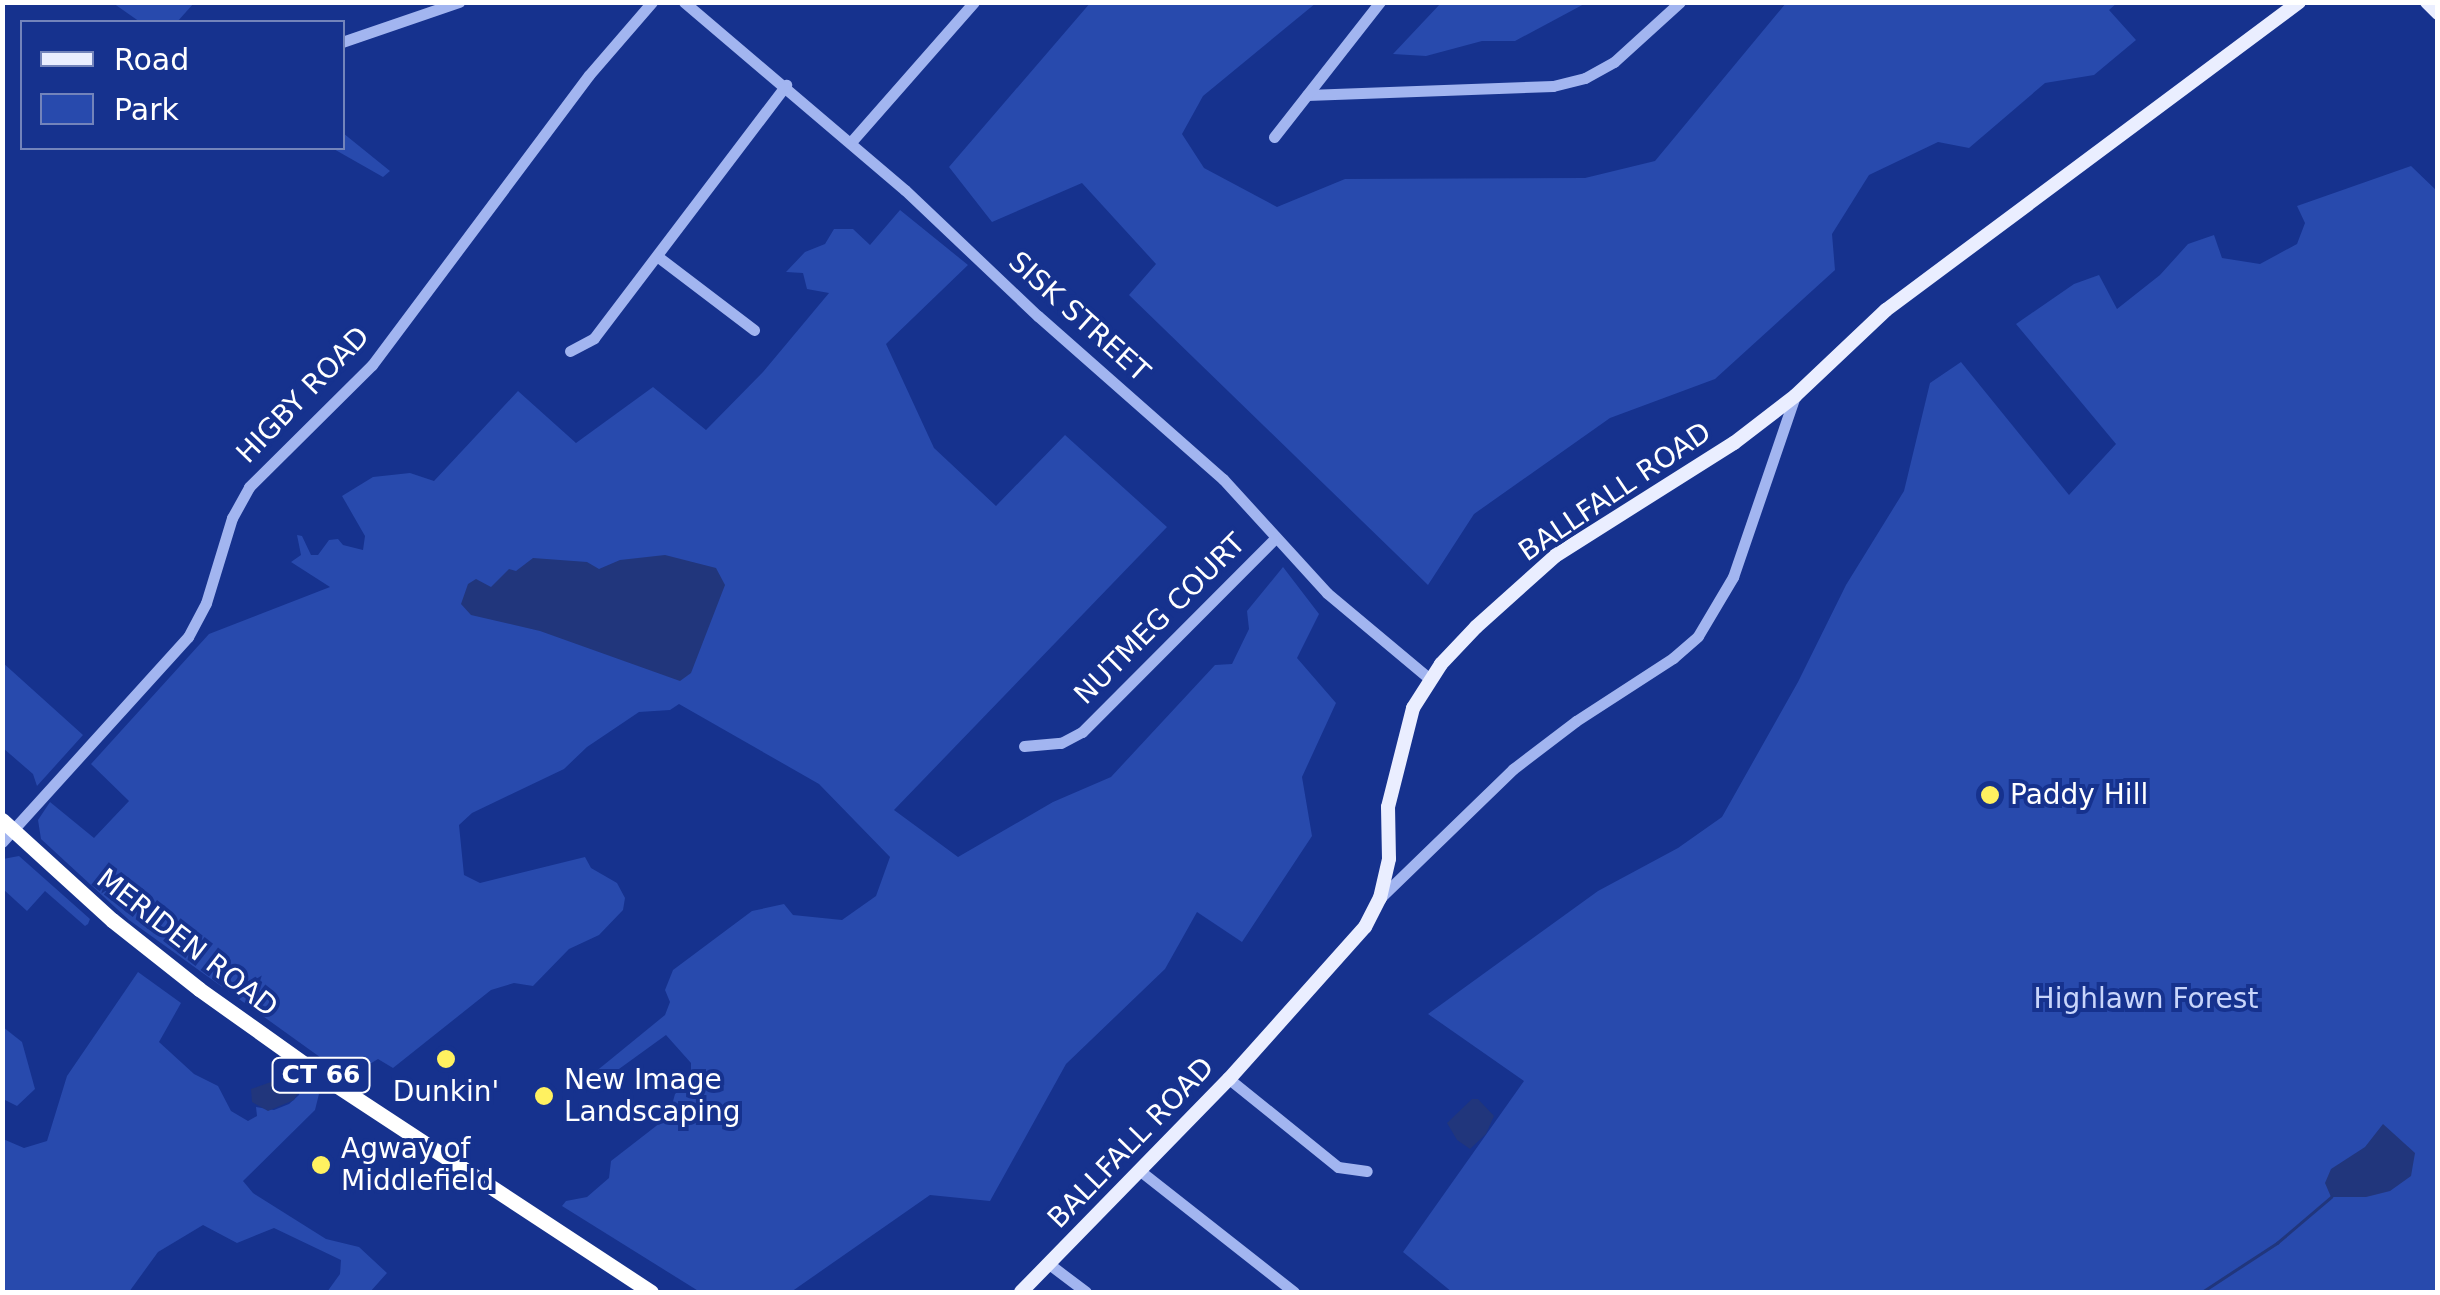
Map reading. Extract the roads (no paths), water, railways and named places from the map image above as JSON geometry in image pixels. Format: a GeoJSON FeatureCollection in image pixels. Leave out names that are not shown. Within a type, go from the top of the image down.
{"type":"FeatureCollection","features":[{"type":"Feature","properties":{"kind":"highway","name":"MERIDEN ROAD"},"geometry":{"type":"LineString","coordinates":[[6,830],[199,989],[651,1292]]}},
{"type":"Feature","properties":{"kind":"main road","name":"BALLFALL ROAD"},"geometry":{"type":"LineString","coordinates":[[1021,1292],[1228,1078],[1364,928],[1380,898],[1389,859],[1388,806],[1414,708],[1430,680],[1476,626],[1555,556],[1734,443],[1795,396],[1886,310],[2299,2]]}},
{"type":"Feature","properties":{"kind":"main road"},"geometry":{"type":"LineString","coordinates":[[2427,2],[2438,13]]}},
{"type":"Feature","properties":{"kind":"street"},"geometry":{"type":"LineString","coordinates":[[345,41],[459,2]]}},
{"type":"Feature","properties":{"kind":"street","name":"HIGBY ROAD"},"geometry":{"type":"LineString","coordinates":[[6,830],[188,637],[206,603],[232,518],[249,487],[372,365],[589,76],[652,2]]}},
{"type":"Feature","properties":{"kind":"street","name":"SISK STREET"},"geometry":{"type":"LineString","coordinates":[[684,2],[851,142],[1223,479],[1274,539],[1348,612],[1430,680]]}},
{"type":"Feature","properties":{"kind":"street"},"geometry":{"type":"LineString","coordinates":[[851,142],[974,2]]}},
{"type":"Feature","properties":{"kind":"street"},"geometry":{"type":"LineString","coordinates":[[1274,136],[1380,2]]}},
{"type":"Feature","properties":{"kind":"street"},"geometry":{"type":"LineString","coordinates":[[1307,95],[1553,86],[1585,78],[1614,62],[1680,2]]}},
{"type":"Feature","properties":{"kind":"street"},"geometry":{"type":"LineString","coordinates":[[570,351],[594,338],[786,85]]}},
{"type":"Feature","properties":{"kind":"street"},"geometry":{"type":"LineString","coordinates":[[657,256],[754,330]]}},
{"type":"Feature","properties":{"kind":"street"},"geometry":{"type":"LineString","coordinates":[[1380,898],[1513,768],[1576,721],[1673,658],[1698,636],[1733,576],[1795,396]]}},
{"type":"Feature","properties":{"kind":"street","name":"NUTMEG COURT"},"geometry":{"type":"LineString","coordinates":[[1024,746],[1061,743],[1091,725],[1274,539]]}},
{"type":"Feature","properties":{"kind":"street"},"geometry":{"type":"LineString","coordinates":[[1228,1078],[1338,1166],[1367,1171]]}},
{"type":"Feature","properties":{"kind":"street"},"geometry":{"type":"LineString","coordinates":[[1139,1170],[1294,1292]]}},
{"type":"Feature","properties":{"kind":"street"},"geometry":{"type":"LineString","coordinates":[[1049,1264],[1086,1292]]}},
{"type":"Feature","properties":{"kind":"waterway"},"geometry":{"type":"LineString","coordinates":[[2202,1292],[2277,1243],[2331,1197]]}},
{"type":"Feature","properties":{"kind":"place","name":"Paddy Hill"},"geometry":{"type":"Point","coordinates":[1990,795]}},
{"type":"Feature","properties":{"kind":"place","name":"Dunkin'"},"geometry":{"type":"Point","coordinates":[446,1059]}},
{"type":"Feature","properties":{"kind":"place","name":"New Image Landscaping"},"geometry":{"type":"Point","coordinates":[544,1096]}},
{"type":"Feature","properties":{"kind":"place","name":"Agway of Middlefield"},"geometry":{"type":"Point","coordinates":[321,1165]}},
{"type":"Feature","properties":{"kind":"park label","name":"Highlawn Forest"},"geometry":{"type":"Point","coordinates":[2146,999]}}]}
